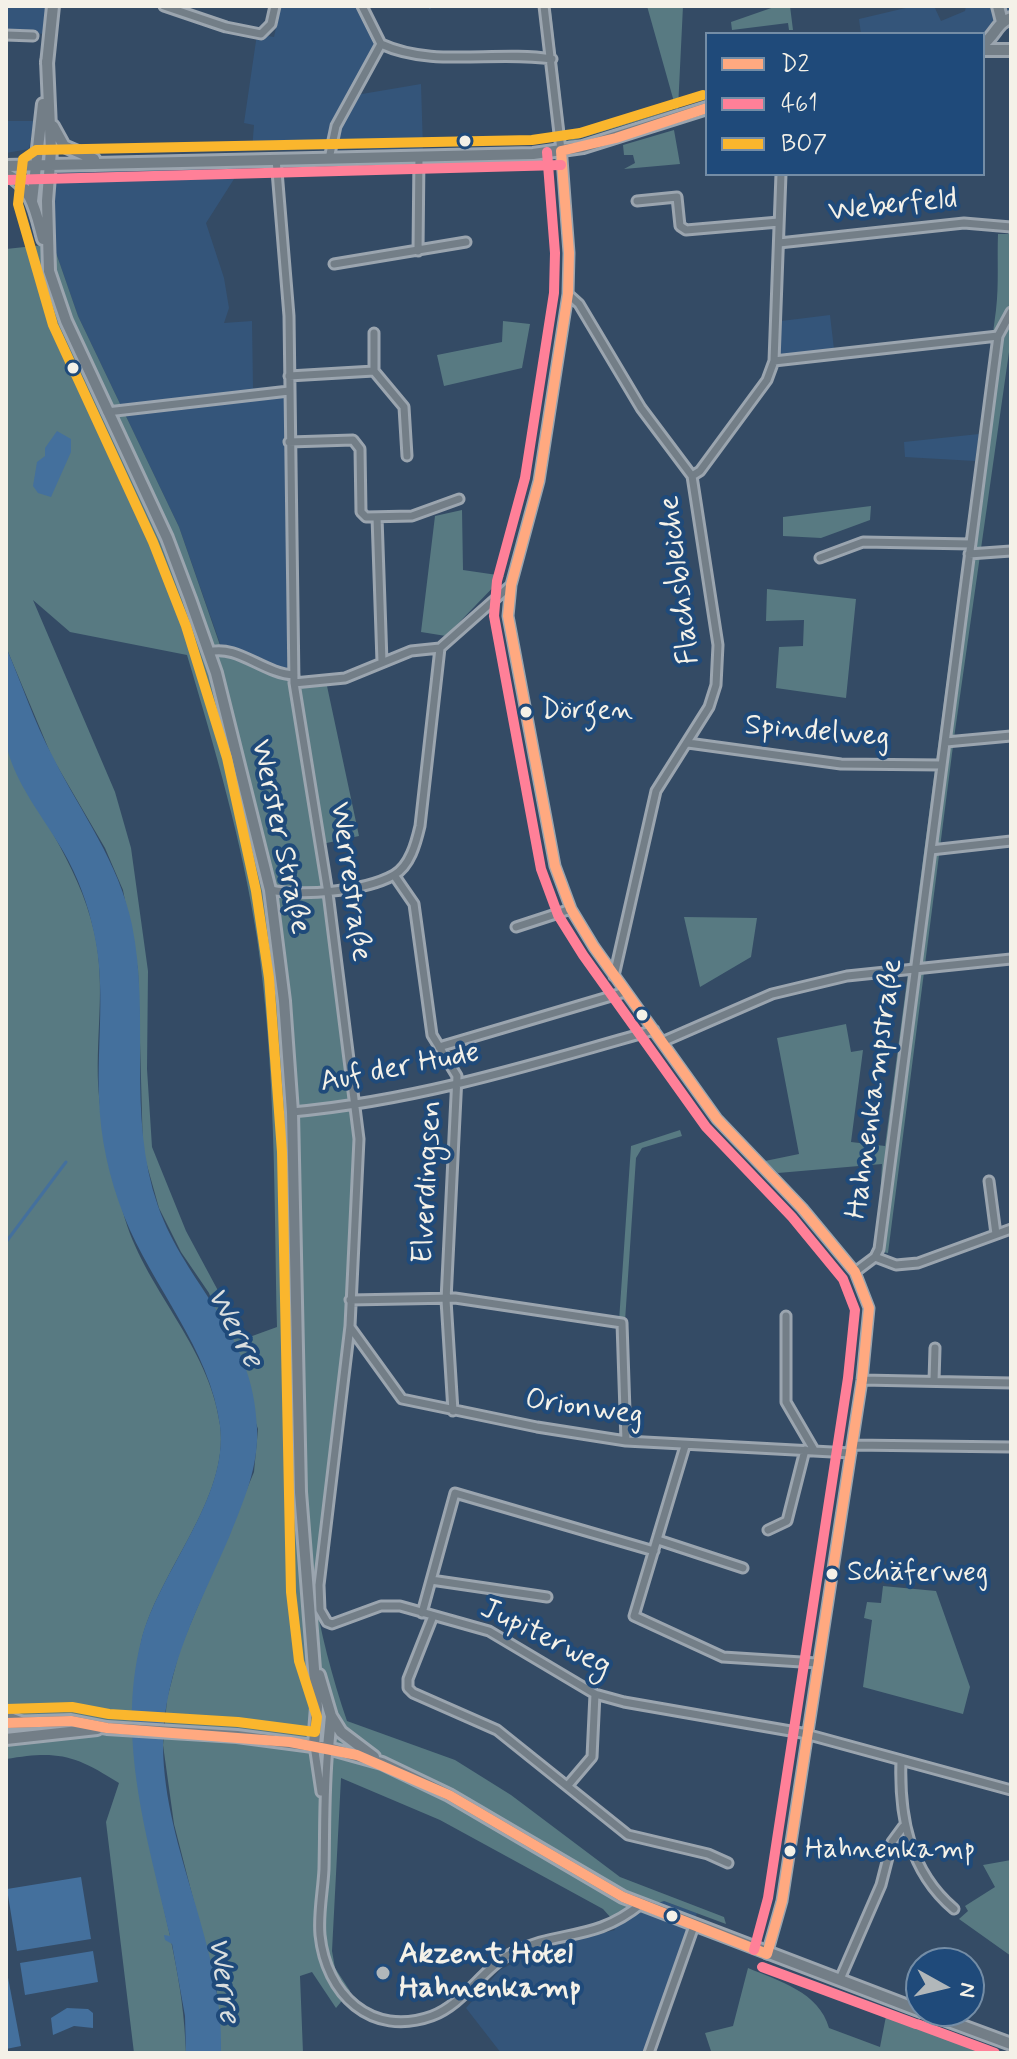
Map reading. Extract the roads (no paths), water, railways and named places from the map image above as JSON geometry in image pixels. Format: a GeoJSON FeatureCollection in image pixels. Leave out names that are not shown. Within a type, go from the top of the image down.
{"type":"FeatureCollection","features":[{"type":"Feature","properties":{"kind":"main road","name":"Werster Straße"},"geometry":{"type":"LineString","coordinates":[[32,201],[53,6]]}},
{"type":"Feature","properties":{"kind":"main road"},"geometry":{"type":"LineString","coordinates":[[998,6],[1008,17]]}},
{"type":"Feature","properties":{"kind":"main road"},"geometry":{"type":"LineString","coordinates":[[1005,6],[1008,17]]}},
{"type":"Feature","properties":{"kind":"main road"},"geometry":{"type":"LineString","coordinates":[[985,45],[1008,17]]}},
{"type":"Feature","properties":{"kind":"main road"},"geometry":{"type":"LineString","coordinates":[[996,33],[998,42],[1009,50]]}},
{"type":"Feature","properties":{"kind":"main road"},"geometry":{"type":"LineString","coordinates":[[985,47],[1009,50]]}},
{"type":"Feature","properties":{"kind":"main road","name":"Werster Straße"},"geometry":{"type":"LineString","coordinates":[[47,61],[49,271],[66,321],[167,538],[209,652],[240,760],[270,890],[283,989],[292,1112],[300,1492],[305,1592],[317,1707],[314,1745]]}},
{"type":"Feature","properties":{"kind":"main road"},"geometry":{"type":"LineString","coordinates":[[47,96],[58,141],[73,151],[100,161]]}},
{"type":"Feature","properties":{"kind":"main road"},"geometry":{"type":"LineString","coordinates":[[6,166],[100,161],[329,159],[561,151],[616,138],[705,109]]}},
{"type":"Feature","properties":{"kind":"main road"},"geometry":{"type":"LineString","coordinates":[[6,174],[22,184],[32,201],[47,253]]}},
{"type":"Feature","properties":{"kind":"main road","name":"Werster Straße"},"geometry":{"type":"LineString","coordinates":[[313,1658],[331,1716],[328,1748]]}},
{"type":"Feature","properties":{"kind":"main road"},"geometry":{"type":"LineString","coordinates":[[331,1716],[341,1732],[382,1763]]}},
{"type":"Feature","properties":{"kind":"main road"},"geometry":{"type":"LineString","coordinates":[[6,1723],[71,1721],[107,1728],[314,1745],[382,1763],[449,1795],[579,1874],[641,1904],[905,2004]]}},
{"type":"Feature","properties":{"kind":"main road"},"geometry":{"type":"LineString","coordinates":[[6,1739],[107,1728]]}},
{"type":"Feature","properties":{"kind":"main road"},"geometry":{"type":"LineString","coordinates":[[965,2027],[1011,2044]]}},
{"type":"Feature","properties":{"kind":"street"},"geometry":{"type":"LineString","coordinates":[[164,6],[226,27],[261,34],[271,24],[275,6]]}},
{"type":"Feature","properties":{"kind":"street"},"geometry":{"type":"LineString","coordinates":[[362,6],[381,44],[416,57],[506,55],[552,59]]}},
{"type":"Feature","properties":{"kind":"street"},"geometry":{"type":"LineString","coordinates":[[544,6],[561,151],[569,253],[568,294],[539,481],[511,585],[508,616],[555,866],[571,909],[625,992],[717,1119],[802,1208],[855,1272],[869,1308],[852,1449],[782,1901],[767,1954]]}},
{"type":"Feature","properties":{"kind":"street"},"geometry":{"type":"LineString","coordinates":[[6,35],[33,36]]}},
{"type":"Feature","properties":{"kind":"street"},"geometry":{"type":"LineString","coordinates":[[329,159],[336,126],[381,44]]}},
{"type":"Feature","properties":{"kind":"street"},"geometry":{"type":"LineString","coordinates":[[418,251],[419,156]]}},
{"type":"Feature","properties":{"kind":"street","name":"Werrestraße"},"geometry":{"type":"LineString","coordinates":[[276,159],[289,316],[294,679],[328,893],[359,1139],[350,1326],[319,1585],[320,1610]]}},
{"type":"Feature","properties":{"kind":"street"},"geometry":{"type":"LineString","coordinates":[[692,476],[700,471],[767,380],[774,361],[781,176]]}},
{"type":"Feature","properties":{"kind":"street"},"geometry":{"type":"LineString","coordinates":[[637,201],[677,197],[680,226],[686,230],[779,222]]}},
{"type":"Feature","properties":{"kind":"street","name":"Weberfeld"},"geometry":{"type":"LineString","coordinates":[[779,243],[964,223],[1011,227]]}},
{"type":"Feature","properties":{"kind":"street"},"geometry":{"type":"LineString","coordinates":[[334,264],[466,242]]}},
{"type":"Feature","properties":{"kind":"street","name":"Flachsbleiche"},"geometry":{"type":"LineString","coordinates":[[568,294],[579,304],[641,408],[692,476],[718,645],[716,685],[706,713],[656,791],[614,976]]}},
{"type":"Feature","properties":{"kind":"street","name":"Hahnenkampstraße"},"geometry":{"type":"LineString","coordinates":[[855,1272],[875,1257],[879,1249],[998,336],[1011,312]]}},
{"type":"Feature","properties":{"kind":"street"},"geometry":{"type":"LineString","coordinates":[[374,333],[374,371],[404,407],[407,456]]}},
{"type":"Feature","properties":{"kind":"street"},"geometry":{"type":"LineString","coordinates":[[774,361],[998,336]]}},
{"type":"Feature","properties":{"kind":"street"},"geometry":{"type":"LineString","coordinates":[[289,376],[374,371]]}},
{"type":"Feature","properties":{"kind":"street"},"geometry":{"type":"LineString","coordinates":[[107,412],[289,391]]}},
{"type":"Feature","properties":{"kind":"street"},"geometry":{"type":"LineString","coordinates":[[289,442],[353,440],[360,449],[361,512],[366,517],[412,516],[459,499]]}},
{"type":"Feature","properties":{"kind":"street"},"geometry":{"type":"LineString","coordinates":[[377,517],[382,662]]}},
{"type":"Feature","properties":{"kind":"street"},"geometry":{"type":"LineString","coordinates":[[820,558],[863,542],[971,544]]}},
{"type":"Feature","properties":{"kind":"street"},"geometry":{"type":"LineString","coordinates":[[969,554],[1011,551]]}},
{"type":"Feature","properties":{"kind":"street"},"geometry":{"type":"LineString","coordinates":[[209,652],[226,651],[294,679],[345,678],[411,651],[440,648],[511,585]]}},
{"type":"Feature","properties":{"kind":"street"},"geometry":{"type":"LineString","coordinates":[[270,890],[328,893],[394,875],[415,847],[440,648]]}},
{"type":"Feature","properties":{"kind":"street"},"geometry":{"type":"LineString","coordinates":[[946,742],[1011,736]]}},
{"type":"Feature","properties":{"kind":"street","name":"Spindelweg"},"geometry":{"type":"LineString","coordinates":[[688,743],[841,764],[942,765]]}},
{"type":"Feature","properties":{"kind":"street"},"geometry":{"type":"LineString","coordinates":[[931,850],[1011,841]]}},
{"type":"Feature","properties":{"kind":"street","name":"Elverdingsen"},"geometry":{"type":"LineString","coordinates":[[394,875],[405,885],[414,904],[432,1035],[457,1076],[446,1300],[453,1411]]}},
{"type":"Feature","properties":{"kind":"street"},"geometry":{"type":"LineString","coordinates":[[516,927],[571,909]]}},
{"type":"Feature","properties":{"kind":"street"},"geometry":{"type":"LineString","coordinates":[[662,1042],[772,994],[847,976],[1011,959]]}},
{"type":"Feature","properties":{"kind":"street"},"geometry":{"type":"LineString","coordinates":[[439,1047],[625,992]]}},
{"type":"Feature","properties":{"kind":"street","name":"Auf der Hude"},"geometry":{"type":"LineString","coordinates":[[292,1112],[356,1106],[457,1085],[654,1030]]}},
{"type":"Feature","properties":{"kind":"street"},"geometry":{"type":"LineString","coordinates":[[989,1181],[996,1234]]}},
{"type":"Feature","properties":{"kind":"street"},"geometry":{"type":"LineString","coordinates":[[875,1257],[906,1266],[1011,1229]]}},
{"type":"Feature","properties":{"kind":"street"},"geometry":{"type":"LineString","coordinates":[[350,1300],[455,1298],[622,1323],[626,1441]]}},
{"type":"Feature","properties":{"kind":"street"},"geometry":{"type":"LineString","coordinates":[[768,1530],[787,1521],[810,1450],[786,1402],[786,1316]]}},
{"type":"Feature","properties":{"kind":"street","name":"Orionweg"},"geometry":{"type":"LineString","coordinates":[[350,1326],[398,1395],[453,1411],[626,1441],[685,1446],[810,1450],[1011,1447]]}},
{"type":"Feature","properties":{"kind":"street"},"geometry":{"type":"LineString","coordinates":[[934,1381],[935,1348]]}},
{"type":"Feature","properties":{"kind":"street"},"geometry":{"type":"LineString","coordinates":[[862,1380],[1011,1383]]}},
{"type":"Feature","properties":{"kind":"street"},"geometry":{"type":"LineString","coordinates":[[685,1446],[634,1616],[723,1657],[817,1663]]}},
{"type":"Feature","properties":{"kind":"street"},"geometry":{"type":"LineString","coordinates":[[422,1613],[455,1493],[654,1551]]}},
{"type":"Feature","properties":{"kind":"street"},"geometry":{"type":"LineString","coordinates":[[658,1540],[743,1568]]}},
{"type":"Feature","properties":{"kind":"street"},"geometry":{"type":"LineString","coordinates":[[431,1580],[547,1597]]}},
{"type":"Feature","properties":{"kind":"street","name":"Jupiterweg"},"geometry":{"type":"LineString","coordinates":[[320,1610],[327,1622],[332,1624],[381,1606],[400,1606],[496,1635],[595,1694],[685,1715],[807,1734],[1011,1790]]}},
{"type":"Feature","properties":{"kind":"street"},"geometry":{"type":"LineString","coordinates":[[433,1616],[408,1679],[408,1688],[497,1730],[569,1784],[628,1835],[708,1854],[728,1863]]}},
{"type":"Feature","properties":{"kind":"street"},"geometry":{"type":"LineString","coordinates":[[569,1784],[592,1757],[595,1694]]}},
{"type":"Feature","properties":{"kind":"street"},"geometry":{"type":"LineString","coordinates":[[6,1715],[24,1721]]}},
{"type":"Feature","properties":{"kind":"street"},"geometry":{"type":"LineString","coordinates":[[314,1745],[323,1806]]}},
{"type":"Feature","properties":{"kind":"street"},"geometry":{"type":"LineString","coordinates":[[328,1748],[323,1806],[322,1953],[338,1990],[369,2017],[399,2022],[441,2012],[514,1952],[535,1944],[594,1932],[613,1924],[641,1904]]}},
{"type":"Feature","properties":{"kind":"street"},"geometry":{"type":"LineString","coordinates":[[901,1760],[899,1802],[903,1827],[935,1893],[954,1909]]}},
{"type":"Feature","properties":{"kind":"street"},"geometry":{"type":"LineString","coordinates":[[840,1979],[881,1885],[892,1842],[903,1827]]}},
{"type":"Feature","properties":{"kind":"street"},"geometry":{"type":"LineString","coordinates":[[649,2053],[694,1926]]}},
{"type":"Feature","properties":{"kind":"waterway"},"geometry":{"type":"LineString","coordinates":[[6,1242],[66,1162]]}},
{"type":"Feature","properties":{"kind":"place","name":"Dörgen"},"geometry":{"type":"Point","coordinates":[526,712]}},
{"type":"Feature","properties":{"kind":"place","name":"Schäferweg"},"geometry":{"type":"Point","coordinates":[832,1574]}},
{"type":"Feature","properties":{"kind":"place","name":"Hahnenkamp"},"geometry":{"type":"Point","coordinates":[790,1851]}},
{"type":"Feature","properties":{"kind":"place","name":"Akzent Hotel Hahnenkamp"},"geometry":{"type":"Point","coordinates":[383,1973]}},
{"type":"Feature","properties":{"kind":"water label","name":"Werre"},"geometry":{"type":"Point","coordinates":[233,1328]}},
{"type":"Feature","properties":{"kind":"water label","name":"Werre"},"geometry":{"type":"Point","coordinates":[222,1980]}}]}
